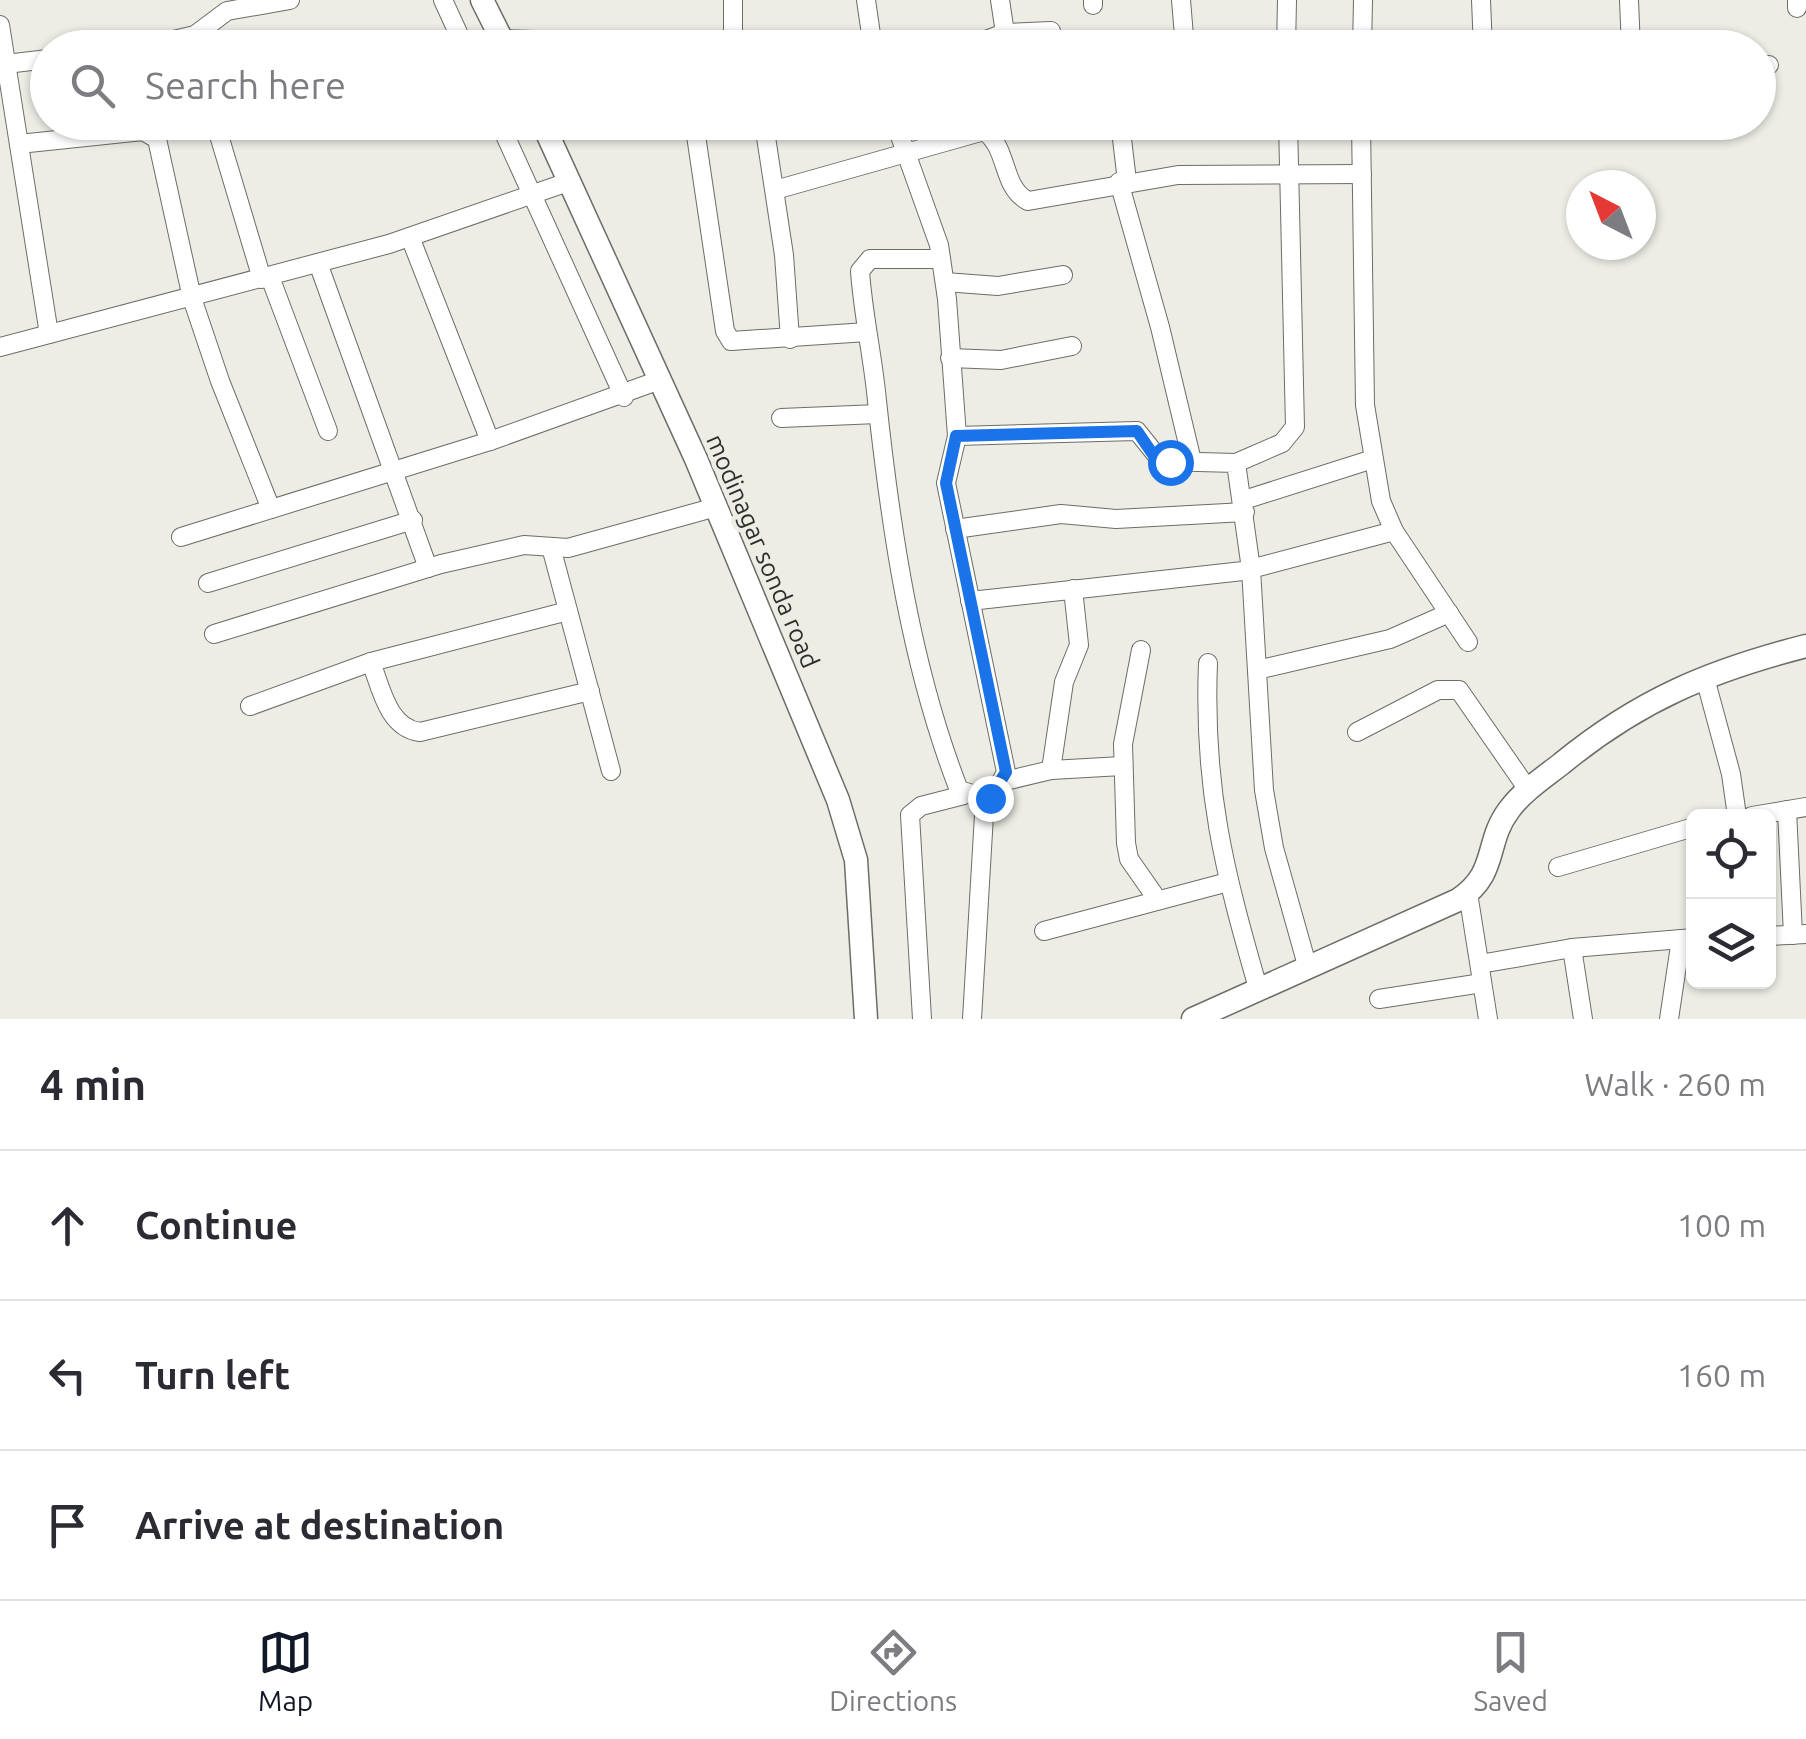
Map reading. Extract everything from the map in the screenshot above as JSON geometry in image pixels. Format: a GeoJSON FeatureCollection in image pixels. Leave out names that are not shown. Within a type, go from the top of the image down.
{"type":"FeatureCollection","features":[{"type":"Feature","properties":{"kind":"street"},"geometry":{"type":"LineString","coordinates":[[201,30],[218,14],[290,0]]}},
{"type":"Feature","properties":{"kind":"street"},"geometry":{"type":"LineString","coordinates":[[443,0],[457,30]]}},
{"type":"Feature","properties":{"kind":"street"},"geometry":{"type":"LineString","coordinates":[[482,0],[497,30]]}},
{"type":"Feature","properties":{"kind":"street"},"geometry":{"type":"LineString","coordinates":[[731,30],[734,0]]}},
{"type":"Feature","properties":{"kind":"street"},"geometry":{"type":"LineString","coordinates":[[866,0],[870,30]]}},
{"type":"Feature","properties":{"kind":"street"},"geometry":{"type":"LineString","coordinates":[[1000,0],[1004,30]]}},
{"type":"Feature","properties":{"kind":"street"},"geometry":{"type":"LineString","coordinates":[[1181,0],[1184,30]]}},
{"type":"Feature","properties":{"kind":"street"},"geometry":{"type":"LineString","coordinates":[[1286,0],[1286,30]]}},
{"type":"Feature","properties":{"kind":"street"},"geometry":{"type":"LineString","coordinates":[[1362,30],[1363,0]]}},
{"type":"Feature","properties":{"kind":"street"},"geometry":{"type":"LineString","coordinates":[[1482,0],[1483,30]]}},
{"type":"Feature","properties":{"kind":"street"},"geometry":{"type":"LineString","coordinates":[[1629,0],[1630,30]]}},
{"type":"Feature","properties":{"kind":"street"},"geometry":{"type":"LineString","coordinates":[[0,25],[49,334]]}},
{"type":"Feature","properties":{"kind":"street"},"geometry":{"type":"LineString","coordinates":[[6,64],[30,61]]}},
{"type":"Feature","properties":{"kind":"street"},"geometry":{"type":"LineString","coordinates":[[19,144],[57,140]]}},
{"type":"Feature","properties":{"kind":"street"},"geometry":{"type":"LineString","coordinates":[[157,140],[192,298],[220,382],[272,508]]}},
{"type":"Feature","properties":{"kind":"street"},"geometry":{"type":"LineString","coordinates":[[221,140],[266,278],[328,431]]}},
{"type":"Feature","properties":{"kind":"street"},"geometry":{"type":"LineString","coordinates":[[513,140],[550,189],[627,396]]}},
{"type":"Feature","properties":{"kind":"street","name":"modinagar sonda road"},"geometry":{"type":"LineString","coordinates":[[544,140],[550,189],[655,383],[838,800],[856,860],[866,1019]]}},
{"type":"Feature","properties":{"kind":"street"},"geometry":{"type":"LineString","coordinates":[[697,140],[725,331],[739,343],[867,332]]}},
{"type":"Feature","properties":{"kind":"street"},"geometry":{"type":"LineString","coordinates":[[767,140],[790,340]]}},
{"type":"Feature","properties":{"kind":"street"},"geometry":{"type":"LineString","coordinates":[[902,140],[942,259],[956,436],[946,483],[996,708],[1005,781]]}},
{"type":"Feature","properties":{"kind":"street"},"geometry":{"type":"LineString","coordinates":[[775,190],[945,140]]}},
{"type":"Feature","properties":{"kind":"street"},"geometry":{"type":"LineString","coordinates":[[993,140],[1013,188],[1028,201],[1123,182],[1290,172],[1362,174]]}},
{"type":"Feature","properties":{"kind":"street"},"geometry":{"type":"LineString","coordinates":[[1121,140],[1123,182],[1192,461]]}},
{"type":"Feature","properties":{"kind":"street"},"geometry":{"type":"LineString","coordinates":[[956,436],[1137,431],[1161,461],[1236,463],[1282,444],[1294,427],[1287,250],[1289,140]]}},
{"type":"Feature","properties":{"kind":"street"},"geometry":{"type":"LineString","coordinates":[[1361,140],[1365,405],[1373,459],[1394,531],[1468,642]]}},
{"type":"Feature","properties":{"kind":"street"},"geometry":{"type":"LineString","coordinates":[[0,347],[410,237],[550,189]]}},
{"type":"Feature","properties":{"kind":"street"},"geometry":{"type":"LineString","coordinates":[[410,237],[490,441]]}},
{"type":"Feature","properties":{"kind":"street"},"geometry":{"type":"LineString","coordinates":[[942,259],[880,258],[862,264],[886,499],[912,628],[953,775],[964,795]]}},
{"type":"Feature","properties":{"kind":"street"},"geometry":{"type":"LineString","coordinates":[[318,263],[428,568]]}},
{"type":"Feature","properties":{"kind":"street"},"geometry":{"type":"LineString","coordinates":[[945,282],[998,286],[1063,275]]}},
{"type":"Feature","properties":{"kind":"street"},"geometry":{"type":"LineString","coordinates":[[950,358],[1001,360],[1072,346]]}},
{"type":"Feature","properties":{"kind":"street"},"geometry":{"type":"LineString","coordinates":[[181,537],[490,441],[655,383]]}},
{"type":"Feature","properties":{"kind":"street"},"geometry":{"type":"LineString","coordinates":[[781,418],[878,414]]}},
{"type":"Feature","properties":{"kind":"street"},"geometry":{"type":"LineString","coordinates":[[955,529],[1061,514],[1116,519],[1244,506],[1373,459]]}},
{"type":"Feature","properties":{"kind":"street"},"geometry":{"type":"LineString","coordinates":[[1236,463],[1251,569],[1268,809],[1307,965]]}},
{"type":"Feature","properties":{"kind":"street"},"geometry":{"type":"LineString","coordinates":[[214,634],[428,568],[524,545],[568,548],[710,510]]}},
{"type":"Feature","properties":{"kind":"street"},"geometry":{"type":"LineString","coordinates":[[208,583],[412,520]]}},
{"type":"Feature","properties":{"kind":"street"},"geometry":{"type":"LineString","coordinates":[[970,601],[1251,569],[1394,531]]}},
{"type":"Feature","properties":{"kind":"street"},"geometry":{"type":"LineString","coordinates":[[551,546],[611,771]]}},
{"type":"Feature","properties":{"kind":"street"},"geometry":{"type":"LineString","coordinates":[[1050,770],[1064,682],[1079,645],[1073,589]]}},
{"type":"Feature","properties":{"kind":"street"},"geometry":{"type":"LineString","coordinates":[[250,706],[370,662],[568,611]]}},
{"type":"Feature","properties":{"kind":"street"},"geometry":{"type":"LineString","coordinates":[[1256,670],[1390,639],[1449,613]]}},
{"type":"Feature","properties":{"kind":"street"},"geometry":{"type":"LineString","coordinates":[[1199,1018],[1468,893],[1485,878],[1506,813],[1528,790],[1630,711],[1705,678],[1806,646]]}},
{"type":"Feature","properties":{"kind":"street"},"geometry":{"type":"LineString","coordinates":[[1141,650],[1122,766],[1129,859],[1157,900]]}},
{"type":"Feature","properties":{"kind":"street"},"geometry":{"type":"LineString","coordinates":[[370,662],[397,722],[420,732],[590,691]]}},
{"type":"Feature","properties":{"kind":"street"},"geometry":{"type":"LineString","coordinates":[[1208,663],[1211,799],[1228,882],[1258,988]]}},
{"type":"Feature","properties":{"kind":"street"},"geometry":{"type":"LineString","coordinates":[[1705,678],[1731,774],[1736,809]]}},
{"type":"Feature","properties":{"kind":"street"},"geometry":{"type":"LineString","coordinates":[[1357,732],[1438,690],[1458,690],[1528,790]]}},
{"type":"Feature","properties":{"kind":"street"},"geometry":{"type":"LineString","coordinates":[[972,1019],[974,921],[984,815],[990,798],[1005,781],[1050,770],[1122,766]]}},
{"type":"Feature","properties":{"kind":"street"},"geometry":{"type":"LineString","coordinates":[[922,1019],[910,815],[921,806],[964,795],[990,798]]}},
{"type":"Feature","properties":{"kind":"street"},"geometry":{"type":"LineString","coordinates":[[1796,809],[1800,934]]}},
{"type":"Feature","properties":{"kind":"street"},"geometry":{"type":"LineString","coordinates":[[1558,867],[1686,829]]}},
{"type":"Feature","properties":{"kind":"street"},"geometry":{"type":"LineString","coordinates":[[1044,931],[1228,882]]}},
{"type":"Feature","properties":{"kind":"street"},"geometry":{"type":"LineString","coordinates":[[1468,893],[1488,1019]]}},
{"type":"Feature","properties":{"kind":"street"},"geometry":{"type":"LineString","coordinates":[[1380,999],[1572,948],[1686,938]]}},
{"type":"Feature","properties":{"kind":"street"},"geometry":{"type":"LineString","coordinates":[[1668,1019],[1686,942]]}},
{"type":"Feature","properties":{"kind":"street"},"geometry":{"type":"LineString","coordinates":[[1572,948],[1583,1019]]}},
{"type":"Feature","properties":{"kind":"route"},"geometry":{"type":"LineString","coordinates":[[990,798],[1005,781],[1006,772],[996,708],[946,483],[956,436],[1137,431],[1144,435],[1154,456],[1170,462]]}}]}
